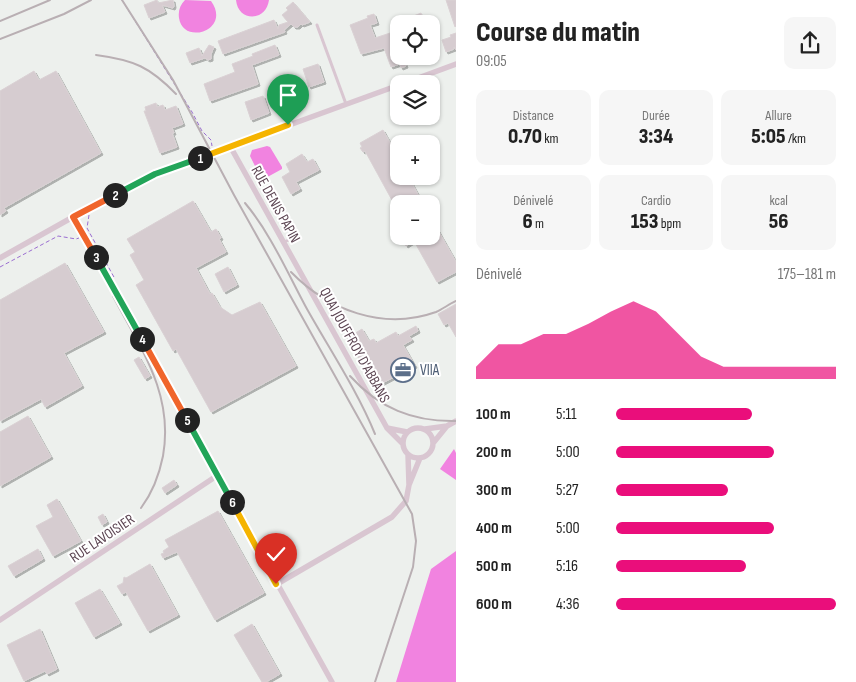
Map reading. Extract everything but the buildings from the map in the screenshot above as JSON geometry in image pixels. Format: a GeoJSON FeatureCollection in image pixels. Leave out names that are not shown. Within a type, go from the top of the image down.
{"type":"FeatureCollection","features":[{"type":"Feature","properties":{"kind":"street"},"geometry":{"type":"LineString","coordinates":[[426,75],[456,64]]}},
{"type":"Feature","properties":{"kind":"street"},"geometry":{"type":"LineString","coordinates":[[0,258],[155,174],[390,88]]}},
{"type":"Feature","properties":{"kind":"street","name":"RUE DENIS PAPIN"},"geometry":{"type":"LineString","coordinates":[[230,146],[301,274]]}},
{"type":"Feature","properties":{"kind":"street"},"geometry":{"type":"LineString","coordinates":[[73,217],[332,682]]}},
{"type":"Feature","properties":{"kind":"street","name":"QUAI JOUFFROY D'ABBANS"},"geometry":{"type":"LineString","coordinates":[[301,274],[387,428],[403,444]]}},
{"type":"Feature","properties":{"kind":"street"},"geometry":{"type":"LineString","coordinates":[[387,428],[407,432],[416,428],[425,429],[447,426],[456,422]]}},
{"type":"Feature","properties":{"kind":"street"},"geometry":{"type":"LineString","coordinates":[[408,455],[420,458],[425,457],[432,451],[434,442],[447,426]]}},
{"type":"Feature","properties":{"kind":"street"},"geometry":{"type":"LineString","coordinates":[[425,429],[431,435],[434,442]]}},
{"type":"Feature","properties":{"kind":"street"},"geometry":{"type":"LineString","coordinates":[[407,432],[403,444],[408,455],[409,485]]}},
{"type":"Feature","properties":{"kind":"street"},"geometry":{"type":"LineString","coordinates":[[276,584],[392,517],[406,501],[409,485],[420,458]]}},
{"type":"Feature","properties":{"kind":"street","name":"RUE LAVOISIER"},"geometry":{"type":"LineString","coordinates":[[0,620],[218,475]]}},
{"type":"Feature","properties":{"kind":"lane"},"geometry":{"type":"LineString","coordinates":[[317,25],[346,104]]}},
{"type":"Feature","properties":{"kind":"lane"},"geometry":{"type":"LineString","coordinates":[[284,243],[293,238]]}},
{"type":"Feature","properties":{"kind":"path"},"geometry":{"type":"LineString","coordinates":[[122,0],[202,131],[211,140],[213,153]]}},
{"type":"Feature","properties":{"kind":"path"},"geometry":{"type":"LineString","coordinates":[[0,267],[58,236],[76,239],[84,236]]}},
{"type":"Feature","properties":{"kind":"shaded area"},"geometry":{"type":"Polygon","coordinates":[[[185,0],[211,1],[216,11],[215,20],[211,27],[196,33],[182,26],[179,13],[185,0]]]}},
{"type":"Feature","properties":{"kind":"shaded area"},"geometry":{"type":"Polygon","coordinates":[[[236,0],[269,0],[263,12],[252,16],[242,12],[236,0]]]}},
{"type":"Feature","properties":{"kind":"shaded area"},"geometry":{"type":"Polygon","coordinates":[[[270,147],[282,169],[262,180],[250,156],[252,150],[270,147]]]}},
{"type":"Feature","properties":{"kind":"shaded area"},"geometry":{"type":"Polygon","coordinates":[[[454,449],[456,453],[456,480],[440,469],[454,449]]]}},
{"type":"Feature","properties":{"kind":"shaded area"},"geometry":{"type":"Polygon","coordinates":[[[456,551],[456,682],[396,682],[431,569],[456,551]]]}},
{"type":"Feature","properties":{"kind":"railway"},"geometry":{"type":"LineString","coordinates":[[0,21],[50,0]]}},
{"type":"Feature","properties":{"kind":"railway"},"geometry":{"type":"LineString","coordinates":[[0,39],[64,14],[91,0]]}},
{"type":"Feature","properties":{"kind":"railway"},"geometry":{"type":"LineString","coordinates":[[122,0],[173,80],[234,195],[412,514],[416,541],[413,567],[375,682]]}},
{"type":"Feature","properties":{"kind":"railway"},"geometry":{"type":"LineString","coordinates":[[96,55],[121,59],[140,66],[158,77],[176,94]]}},
{"type":"Feature","properties":{"kind":"railway"},"geometry":{"type":"LineString","coordinates":[[245,203],[271,241],[307,309],[352,386],[375,434]]}},
{"type":"Feature","properties":{"kind":"railway"},"geometry":{"type":"LineString","coordinates":[[291,272],[322,297],[339,306],[377,318],[416,317],[436,312],[456,301]]}},
{"type":"Feature","properties":{"kind":"railway"},"geometry":{"type":"LineString","coordinates":[[113,296],[153,373],[164,412],[163,456],[152,490],[141,508]]}},
{"type":"Feature","properties":{"kind":"railway"},"geometry":{"type":"LineString","coordinates":[[350,376],[373,397],[398,411],[425,419],[456,421]]}},
{"type":"Feature","properties":{"kind":"place","name":"VIIA"},"geometry":{"type":"Point","coordinates":[403,370]}},
{"type":"Feature","properties":{"kind":"route"},"geometry":{"type":"LineString","coordinates":[[276,584],[218,475],[73,217],[155,174],[288,125]]}}]}
